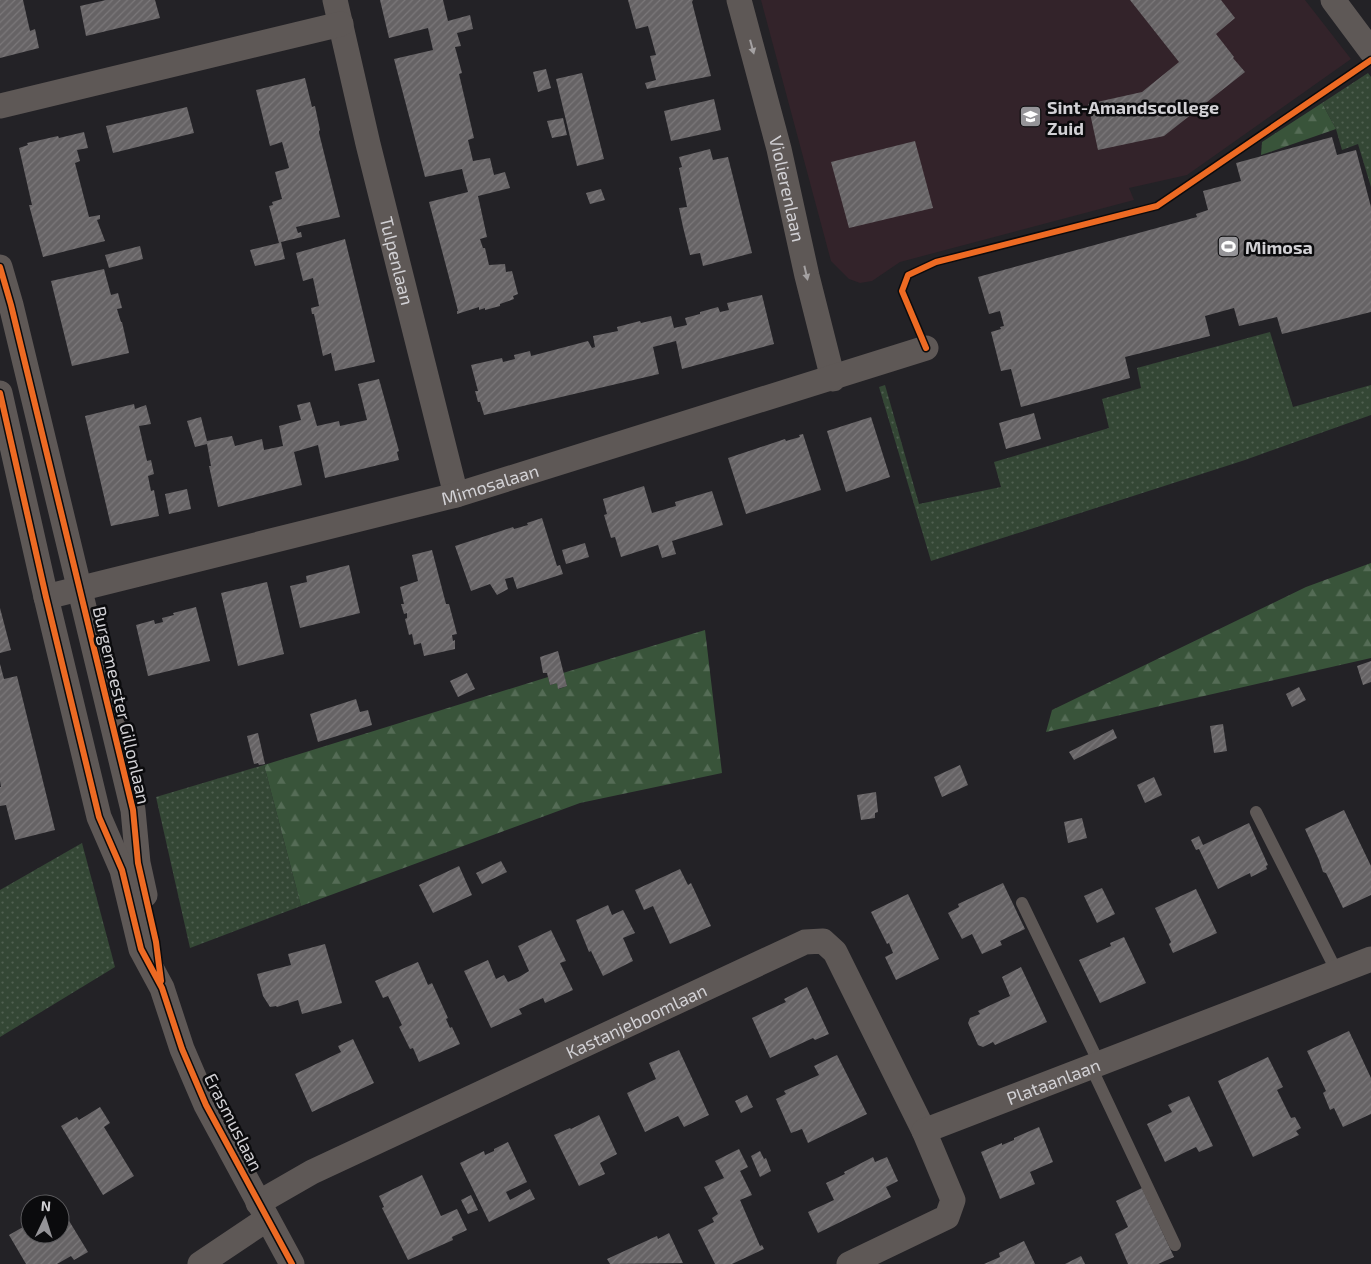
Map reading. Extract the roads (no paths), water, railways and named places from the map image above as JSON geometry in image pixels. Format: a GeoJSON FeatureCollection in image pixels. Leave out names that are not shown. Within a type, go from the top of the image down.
{"type":"FeatureCollection","features":[{"type":"Feature","properties":{"kind":"street","name":"Violierenlaan"},"geometry":{"type":"LineString","coordinates":[[739,0],[779,149],[832,379]]}},
{"type":"Feature","properties":{"kind":"street"},"geometry":{"type":"LineString","coordinates":[[1333,0],[1371,51]]}},
{"type":"Feature","properties":{"kind":"street","name":"Tulpenlaan"},"geometry":{"type":"LineString","coordinates":[[0,106],[338,12],[368,144],[456,495]]}},
{"type":"Feature","properties":{"kind":"street","name":"Burgemeester Gillonlaan"},"geometry":{"type":"LineString","coordinates":[[0,267],[5,307],[79,588],[133,810],[138,863],[156,942],[162,988]]}},
{"type":"Feature","properties":{"kind":"street","name":"Mimosalaan"},"geometry":{"type":"LineString","coordinates":[[46,597],[456,495],[832,379],[926,348]]}},
{"type":"Feature","properties":{"kind":"street"},"geometry":{"type":"LineString","coordinates":[[0,393],[46,597],[99,817],[122,870],[141,949],[162,988]]}},
{"type":"Feature","properties":{"kind":"street","name":"Kastanjeboomlaan"},"geometry":{"type":"LineString","coordinates":[[200,1264],[263,1211],[330,1164],[805,942],[823,941],[835,952],[924,1131]]}},
{"type":"Feature","properties":{"kind":"street","name":"Plataanlaan"},"geometry":{"type":"LineString","coordinates":[[924,1131],[1371,959]]}},
{"type":"Feature","properties":{"kind":"street","name":"Erasmuslaan"},"geometry":{"type":"LineString","coordinates":[[162,988],[182,1049],[206,1104],[292,1264]]}},
{"type":"Feature","properties":{"kind":"street"},"geometry":{"type":"LineString","coordinates":[[849,1264],[947,1217],[953,1200],[924,1131]]}},
{"type":"Feature","properties":{"kind":"lane"},"geometry":{"type":"LineString","coordinates":[[1256,812],[1336,972]]}},
{"type":"Feature","properties":{"kind":"lane"},"geometry":{"type":"LineString","coordinates":[[1022,903],[1176,1245]]}},
{"type":"Feature","properties":{"kind":"place","name":"Sint-Amandscollege Zuid"},"geometry":{"type":"Point","coordinates":[1031,117]}},
{"type":"Feature","properties":{"kind":"place","name":"Mimosa"},"geometry":{"type":"Point","coordinates":[1229,247]}}]}
